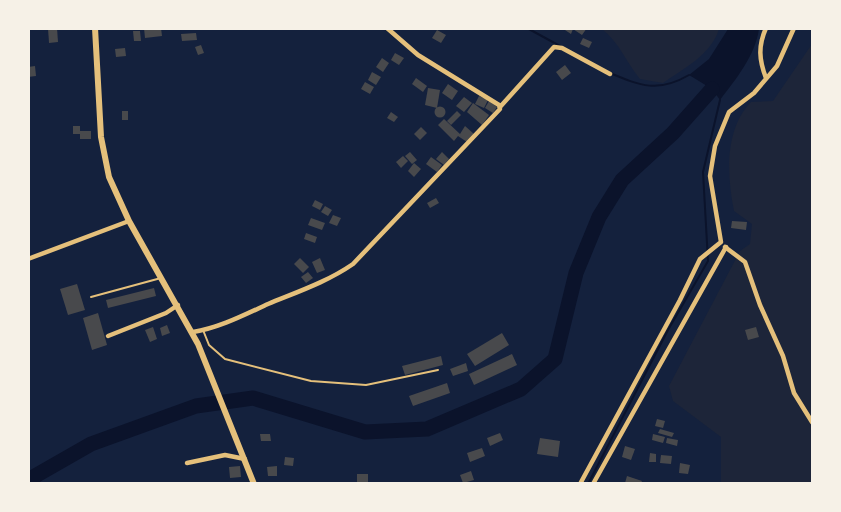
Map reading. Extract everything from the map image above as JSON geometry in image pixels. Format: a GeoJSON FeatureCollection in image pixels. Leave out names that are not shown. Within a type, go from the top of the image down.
{"type":"FeatureCollection","features":[{"type":"Feature","properties":{"kind":"street"},"geometry":{"type":"LineString","coordinates":[[95,28],[104,158],[109,177],[129,221],[193,332],[254,483]]}},
{"type":"Feature","properties":{"kind":"street"},"geometry":{"type":"LineString","coordinates":[[387,28],[418,55],[500,107]]}},
{"type":"Feature","properties":{"kind":"street"},"geometry":{"type":"LineString","coordinates":[[766,28],[760,42],[761,67],[766,78]]}},
{"type":"Feature","properties":{"kind":"street"},"geometry":{"type":"LineString","coordinates":[[593,483],[618,424],[705,252],[720,244],[722,239],[715,215],[710,176],[713,152],[729,112],[750,96],[777,66],[794,28]]}},
{"type":"Feature","properties":{"kind":"street"},"geometry":{"type":"LineString","coordinates":[[193,332],[313,285],[353,264],[554,47],[562,48],[610,74]]}},
{"type":"Feature","properties":{"kind":"street"},"geometry":{"type":"LineString","coordinates":[[28,259],[129,221]]}},
{"type":"Feature","properties":{"kind":"street"},"geometry":{"type":"LineString","coordinates":[[720,244],[746,262],[759,305],[783,356],[798,403],[813,422]]}},
{"type":"Feature","properties":{"kind":"street"},"geometry":{"type":"LineString","coordinates":[[580,483],[726,247]]}},
{"type":"Feature","properties":{"kind":"street"},"geometry":{"type":"LineString","coordinates":[[108,336],[166,313],[178,305]]}},
{"type":"Feature","properties":{"kind":"street"},"geometry":{"type":"LineString","coordinates":[[187,463],[225,455],[245,459]]}},
{"type":"Feature","properties":{"kind":"lane"},"geometry":{"type":"LineString","coordinates":[[92,297],[162,278]]}},
{"type":"Feature","properties":{"kind":"lane"},"geometry":{"type":"LineString","coordinates":[[203,330],[209,345],[225,359],[311,381],[366,385],[438,370]]}},
{"type":"Feature","properties":{"kind":"shaded area"},"geometry":{"type":"Polygon","coordinates":[[[602,29],[719,29],[703,54],[663,83],[640,79],[613,40],[602,29]]]}},
{"type":"Feature","properties":{"kind":"shaded area"},"geometry":{"type":"Polygon","coordinates":[[[728,29],[759,29],[749,58],[720,100],[712,89],[689,75],[709,59],[728,29]]]}},
{"type":"Feature","properties":{"kind":"shaded area"},"geometry":{"type":"Polygon","coordinates":[[[812,44],[812,483],[721,483],[721,437],[673,401],[669,386],[740,251],[750,244],[752,224],[734,211],[730,183],[730,154],[736,126],[742,113],[751,102],[773,101],[812,44]]]}},
{"type":"Feature","properties":{"kind":"building"},"geometry":{"type":"Polygon","coordinates":[[[48,28],[57,28],[58,42],[49,43],[48,28]]]}},
{"type":"Feature","properties":{"kind":"building"},"geometry":{"type":"Polygon","coordinates":[[[144,28],[161,28],[162,36],[145,38],[144,28]]]}},
{"type":"Feature","properties":{"kind":"building"},"geometry":{"type":"Polygon","coordinates":[[[562,28],[587,28],[582,35],[573,29],[571,34],[562,28]]]}},
{"type":"Feature","properties":{"kind":"building"},"geometry":{"type":"Polygon","coordinates":[[[437,30],[446,35],[441,43],[432,38],[437,30]]]}},
{"type":"Feature","properties":{"kind":"building"},"geometry":{"type":"Polygon","coordinates":[[[133,31],[140,31],[141,41],[134,41],[133,31]]]}},
{"type":"Feature","properties":{"kind":"building"},"geometry":{"type":"Polygon","coordinates":[[[196,33],[197,40],[182,41],[181,34],[196,33]]]}},
{"type":"Feature","properties":{"kind":"building"},"geometry":{"type":"Polygon","coordinates":[[[583,38],[592,42],[589,48],[580,44],[583,38]]]}},
{"type":"Feature","properties":{"kind":"building"},"geometry":{"type":"Polygon","coordinates":[[[201,45],[204,53],[198,55],[195,47],[201,45]]]}},
{"type":"Feature","properties":{"kind":"building"},"geometry":{"type":"Polygon","coordinates":[[[125,48],[126,56],[116,57],[115,49],[125,48]]]}},
{"type":"Feature","properties":{"kind":"building"},"geometry":{"type":"Polygon","coordinates":[[[395,53],[404,58],[399,65],[391,60],[395,53]]]}},
{"type":"Feature","properties":{"kind":"building"},"geometry":{"type":"Polygon","coordinates":[[[382,58],[389,63],[383,72],[376,67],[382,58]]]}},
{"type":"Feature","properties":{"kind":"building"},"geometry":{"type":"Polygon","coordinates":[[[565,65],[571,73],[562,80],[556,72],[565,65]]]}},
{"type":"Feature","properties":{"kind":"building"},"geometry":{"type":"Polygon","coordinates":[[[35,66],[36,76],[28,77],[28,67],[35,66]]]}},
{"type":"Feature","properties":{"kind":"building"},"geometry":{"type":"Polygon","coordinates":[[[372,72],[381,77],[376,85],[368,80],[372,72]]]}},
{"type":"Feature","properties":{"kind":"building"},"geometry":{"type":"Polygon","coordinates":[[[416,78],[427,86],[423,92],[412,84],[416,78]]]}},
{"type":"Feature","properties":{"kind":"building"},"geometry":{"type":"Polygon","coordinates":[[[365,82],[374,87],[370,94],[361,89],[365,82]]]}},
{"type":"Feature","properties":{"kind":"building"},"geometry":{"type":"Polygon","coordinates":[[[448,84],[458,91],[452,100],[442,93],[448,84]]]}},
{"type":"Feature","properties":{"kind":"building"},"geometry":{"type":"Polygon","coordinates":[[[428,88],[440,90],[437,108],[425,105],[428,88]]]}},
{"type":"Feature","properties":{"kind":"building"},"geometry":{"type":"Polygon","coordinates":[[[479,96],[488,100],[484,108],[475,104],[479,96]]]}},
{"type":"Feature","properties":{"kind":"building"},"geometry":{"type":"Polygon","coordinates":[[[464,97],[472,103],[464,112],[456,106],[464,97]]]}},
{"type":"Feature","properties":{"kind":"building"},"geometry":{"type":"Polygon","coordinates":[[[489,101],[497,107],[493,113],[485,108],[489,101]]]}},
{"type":"Feature","properties":{"kind":"building"},"geometry":{"type":"Polygon","coordinates":[[[473,103],[489,115],[482,125],[467,112],[473,103]]]}},
{"type":"Feature","properties":{"kind":"building"},"geometry":{"type":"Polygon","coordinates":[[[440,106],[446,112],[440,118],[434,112],[440,106]]]}},
{"type":"Feature","properties":{"kind":"building"},"geometry":{"type":"Polygon","coordinates":[[[122,111],[128,111],[128,120],[122,120],[122,111]]]}},
{"type":"Feature","properties":{"kind":"building"},"geometry":{"type":"Polygon","coordinates":[[[457,111],[461,115],[451,125],[447,121],[457,111]]]}},
{"type":"Feature","properties":{"kind":"building"},"geometry":{"type":"Polygon","coordinates":[[[391,112],[398,117],[394,122],[387,118],[391,112]]]}},
{"type":"Feature","properties":{"kind":"building"},"geometry":{"type":"Polygon","coordinates":[[[444,119],[460,134],[465,126],[474,134],[467,142],[458,136],[454,141],[438,125],[444,119]]]}},
{"type":"Feature","properties":{"kind":"building"},"geometry":{"type":"Polygon","coordinates":[[[73,126],[80,126],[80,131],[91,131],[91,139],[80,139],[80,134],[73,134],[73,126]]]}},
{"type":"Feature","properties":{"kind":"building"},"geometry":{"type":"Polygon","coordinates":[[[421,127],[427,133],[420,140],[414,134],[421,127]]]}},
{"type":"Feature","properties":{"kind":"building"},"geometry":{"type":"Polygon","coordinates":[[[410,152],[417,160],[412,164],[405,156],[410,152]]]}},
{"type":"Feature","properties":{"kind":"building"},"geometry":{"type":"Polygon","coordinates":[[[442,152],[449,159],[444,165],[436,159],[442,152]]]}},
{"type":"Feature","properties":{"kind":"building"},"geometry":{"type":"Polygon","coordinates":[[[403,156],[408,161],[401,168],[396,162],[403,156]]]}},
{"type":"Feature","properties":{"kind":"building"},"geometry":{"type":"Polygon","coordinates":[[[431,157],[442,165],[437,172],[426,164],[431,157]]]}},
{"type":"Feature","properties":{"kind":"building"},"geometry":{"type":"Polygon","coordinates":[[[414,163],[421,169],[414,177],[408,171],[414,163]]]}},
{"type":"Feature","properties":{"kind":"building"},"geometry":{"type":"Polygon","coordinates":[[[436,198],[439,203],[430,208],[427,203],[436,198]]]}},
{"type":"Feature","properties":{"kind":"building"},"geometry":{"type":"Polygon","coordinates":[[[315,200],[323,204],[320,210],[312,206],[315,200]]]}},
{"type":"Feature","properties":{"kind":"building"},"geometry":{"type":"Polygon","coordinates":[[[325,206],[332,210],[328,216],[321,212],[325,206]]]}},
{"type":"Feature","properties":{"kind":"building"},"geometry":{"type":"Polygon","coordinates":[[[333,215],[341,218],[337,226],[329,223],[333,215]]]}},
{"type":"Feature","properties":{"kind":"building"},"geometry":{"type":"Polygon","coordinates":[[[311,218],[325,223],[322,230],[308,225],[311,218]]]}},
{"type":"Feature","properties":{"kind":"building"},"geometry":{"type":"Polygon","coordinates":[[[732,221],[747,222],[746,230],[731,228],[732,221]]]}},
{"type":"Feature","properties":{"kind":"building"},"geometry":{"type":"Polygon","coordinates":[[[306,233],[317,237],[315,243],[304,239],[306,233]]]}},
{"type":"Feature","properties":{"kind":"building"},"geometry":{"type":"Polygon","coordinates":[[[300,258],[309,267],[303,273],[294,264],[300,258]]]}},
{"type":"Feature","properties":{"kind":"building"},"geometry":{"type":"Polygon","coordinates":[[[320,258],[325,270],[317,273],[312,262],[320,258]]]}},
{"type":"Feature","properties":{"kind":"building"},"geometry":{"type":"Polygon","coordinates":[[[308,272],[313,278],[306,283],[301,277],[308,272]]]}},
{"type":"Feature","properties":{"kind":"building"},"geometry":{"type":"Polygon","coordinates":[[[77,284],[85,310],[68,315],[60,289],[77,284]]]}},
{"type":"Feature","properties":{"kind":"building"},"geometry":{"type":"Polygon","coordinates":[[[154,288],[156,296],[108,308],[106,300],[154,288]]]}},
{"type":"Feature","properties":{"kind":"building"},"geometry":{"type":"Polygon","coordinates":[[[98,313],[107,345],[92,350],[83,318],[98,313]]]}},
{"type":"Feature","properties":{"kind":"building"},"geometry":{"type":"Polygon","coordinates":[[[167,325],[170,333],[162,336],[160,328],[167,325]]]}},
{"type":"Feature","properties":{"kind":"building"},"geometry":{"type":"Polygon","coordinates":[[[153,327],[157,339],[150,342],[145,330],[153,327]]]}},
{"type":"Feature","properties":{"kind":"building"},"geometry":{"type":"Polygon","coordinates":[[[756,327],[759,337],[748,340],[745,330],[756,327]]]}},
{"type":"Feature","properties":{"kind":"building"},"geometry":{"type":"Polygon","coordinates":[[[502,333],[509,345],[475,366],[467,354],[502,333]]]}},
{"type":"Feature","properties":{"kind":"building"},"geometry":{"type":"Polygon","coordinates":[[[512,354],[517,365],[474,385],[469,374],[512,354]]]}},
{"type":"Feature","properties":{"kind":"building"},"geometry":{"type":"Polygon","coordinates":[[[441,356],[443,365],[405,375],[402,366],[441,356]]]}},
{"type":"Feature","properties":{"kind":"building"},"geometry":{"type":"Polygon","coordinates":[[[466,363],[468,371],[453,376],[450,369],[466,363]]]}},
{"type":"Feature","properties":{"kind":"building"},"geometry":{"type":"Polygon","coordinates":[[[447,383],[450,393],[413,406],[409,396],[447,383]]]}},
{"type":"Feature","properties":{"kind":"building"},"geometry":{"type":"Polygon","coordinates":[[[657,419],[665,421],[663,428],[655,426],[657,419]]]}},
{"type":"Feature","properties":{"kind":"building"},"geometry":{"type":"Polygon","coordinates":[[[660,429],[674,433],[672,437],[658,433],[660,429]]]}},
{"type":"Feature","properties":{"kind":"building"},"geometry":{"type":"Polygon","coordinates":[[[500,433],[503,440],[490,446],[487,438],[500,433]]]}},
{"type":"Feature","properties":{"kind":"building"},"geometry":{"type":"Polygon","coordinates":[[[260,434],[270,434],[271,441],[261,441],[260,434]]]}},
{"type":"Feature","properties":{"kind":"building"},"geometry":{"type":"Polygon","coordinates":[[[653,434],[665,437],[663,443],[652,440],[653,434]]]}},
{"type":"Feature","properties":{"kind":"building"},"geometry":{"type":"Polygon","coordinates":[[[540,438],[560,441],[558,457],[537,454],[540,438]]]}},
{"type":"Feature","properties":{"kind":"building"},"geometry":{"type":"Polygon","coordinates":[[[667,438],[678,440],[677,446],[666,443],[667,438]]]}},
{"type":"Feature","properties":{"kind":"building"},"geometry":{"type":"Polygon","coordinates":[[[625,446],[635,449],[631,460],[622,457],[625,446]]]}},
{"type":"Feature","properties":{"kind":"building"},"geometry":{"type":"Polygon","coordinates":[[[482,448],[485,456],[470,462],[467,453],[482,448]]]}},
{"type":"Feature","properties":{"kind":"building"},"geometry":{"type":"Polygon","coordinates":[[[650,453],[656,454],[656,462],[649,462],[650,453]]]}},
{"type":"Feature","properties":{"kind":"building"},"geometry":{"type":"Polygon","coordinates":[[[661,455],[672,456],[671,464],[660,463],[661,455]]]}},
{"type":"Feature","properties":{"kind":"building"},"geometry":{"type":"Polygon","coordinates":[[[285,457],[294,458],[293,466],[284,465],[285,457]]]}},
{"type":"Feature","properties":{"kind":"building"},"geometry":{"type":"Polygon","coordinates":[[[680,463],[690,465],[688,474],[679,473],[680,463]]]}},
{"type":"Feature","properties":{"kind":"building"},"geometry":{"type":"Polygon","coordinates":[[[240,466],[241,477],[230,478],[229,467],[240,466]]]}},
{"type":"Feature","properties":{"kind":"building"},"geometry":{"type":"Polygon","coordinates":[[[277,466],[277,476],[268,476],[267,467],[277,466]]]}},
{"type":"Feature","properties":{"kind":"building"},"geometry":{"type":"Polygon","coordinates":[[[471,471],[474,480],[463,483],[460,475],[471,471]]]}},
{"type":"Feature","properties":{"kind":"building"},"geometry":{"type":"Polygon","coordinates":[[[357,474],[368,474],[368,483],[357,483],[357,474]]]}},
{"type":"Feature","properties":{"kind":"building"},"geometry":{"type":"Polygon","coordinates":[[[627,476],[642,481],[641,483],[625,483],[627,476]]]}},
{"type":"Feature","properties":{"kind":"waterway"},"geometry":{"type":"LineString","coordinates":[[527,28],[560,46]]}},
{"type":"Feature","properties":{"kind":"waterway"},"geometry":{"type":"LineString","coordinates":[[610,73],[650,86],[668,84],[689,75]]}},
{"type":"Feature","properties":{"kind":"waterway"},"geometry":{"type":"LineString","coordinates":[[31,484],[35,476],[91,444],[196,406],[253,398],[365,432],[427,429],[521,389],[555,359],[576,273],[599,217],[622,180],[673,133],[712,89]]}},
{"type":"Feature","properties":{"kind":"waterway"},"geometry":{"type":"LineString","coordinates":[[588,484],[668,330],[708,261],[703,172],[720,100]]}}]}
